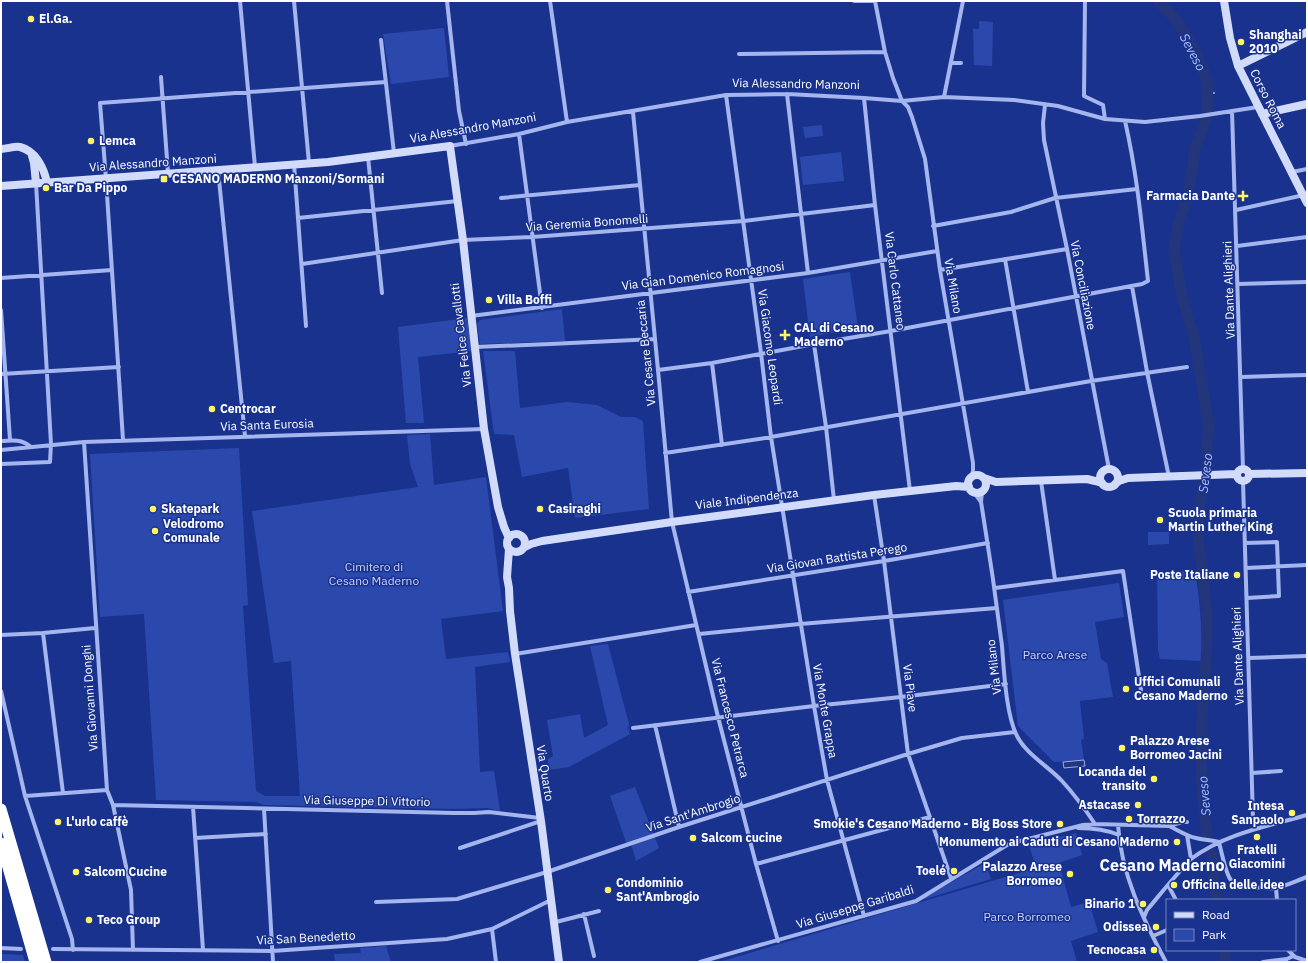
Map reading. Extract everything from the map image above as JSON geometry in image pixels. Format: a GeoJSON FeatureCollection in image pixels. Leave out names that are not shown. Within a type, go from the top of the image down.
{"type":"FeatureCollection","features":[{"type":"Feature","properties":{"kind":"highway"},"geometry":{"type":"LineString","coordinates":[[1,809],[27,898],[53,962]]}},
{"type":"Feature","properties":{"kind":"highway"},"geometry":{"type":"LineString","coordinates":[[1,844],[35,962]]}},
{"type":"Feature","properties":{"kind":"highway"},"geometry":{"type":"LineString","coordinates":[[46,944],[46,962]]}},
{"type":"Feature","properties":{"kind":"street"},"geometry":{"type":"LineString","coordinates":[[240,1],[255,167]]}},
{"type":"Feature","properties":{"kind":"street"},"geometry":{"type":"LineString","coordinates":[[294,1],[309,163]]}},
{"type":"Feature","properties":{"kind":"street"},"geometry":{"type":"LineString","coordinates":[[447,1],[460,111],[466,144]]}},
{"type":"Feature","properties":{"kind":"street"},"geometry":{"type":"LineString","coordinates":[[550,1],[567,122]]}},
{"type":"Feature","properties":{"kind":"street"},"geometry":{"type":"LineString","coordinates":[[854,1],[875,1]]}},
{"type":"Feature","properties":{"kind":"street","name":"Via Milano"},"geometry":{"type":"LineString","coordinates":[[875,1],[885,52],[902,101],[908,107],[910,112],[924,155],[933,226],[948,320],[974,465],[973,474],[981,502],[988,543],[995,588],[1006,684],[1015,732],[1021,742],[1070,790],[1095,824]]}},
{"type":"Feature","properties":{"kind":"street"},"geometry":{"type":"LineString","coordinates":[[944,97],[963,1]]}},
{"type":"Feature","properties":{"kind":"street"},"geometry":{"type":"LineString","coordinates":[[1085,1],[1084,96],[1103,105],[1105,119]]}},
{"type":"Feature","properties":{"kind":"street","name":"Corso Roma"},"geometry":{"type":"LineString","coordinates":[[1224,1],[1230,38],[1238,66],[1305,199]]}},
{"type":"Feature","properties":{"kind":"street"},"geometry":{"type":"LineString","coordinates":[[1238,66],[1307,32]]}},
{"type":"Feature","properties":{"kind":"street"},"geometry":{"type":"LineString","coordinates":[[381,40],[394,154]]}},
{"type":"Feature","properties":{"kind":"street"},"geometry":{"type":"LineString","coordinates":[[739,54],[885,52]]}},
{"type":"Feature","properties":{"kind":"street"},"geometry":{"type":"LineString","coordinates":[[951,63],[961,63]]}},
{"type":"Feature","properties":{"kind":"street"},"geometry":{"type":"LineString","coordinates":[[162,77],[168,174]]}},
{"type":"Feature","properties":{"kind":"street"},"geometry":{"type":"LineString","coordinates":[[123,440],[100,102],[386,82]]}},
{"type":"Feature","properties":{"kind":"street"},"geometry":{"type":"LineString","coordinates":[[787,94],[808,273]]}},
{"type":"Feature","properties":{"kind":"street","name":"Via Alessandro Manzoni"},"geometry":{"type":"LineString","coordinates":[[1,186],[309,163],[394,154],[466,144],[519,134],[567,122],[726,95],[787,94],[902,101],[944,97],[1006,99],[1058,106],[1105,119],[1145,122],[1232,111],[1261,110]]}},
{"type":"Feature","properties":{"kind":"street","name":"Via Giacomo Leopardi"},"geometry":{"type":"LineString","coordinates":[[726,95],[744,222],[750,280],[761,353],[771,437],[782,507]]}},
{"type":"Feature","properties":{"kind":"street","name":"Via Carlo Cattaneo"},"geometry":{"type":"LineString","coordinates":[[864,98],[875,205],[910,491]]}},
{"type":"Feature","properties":{"kind":"street"},"geometry":{"type":"LineString","coordinates":[[1261,110],[1307,104]]}},
{"type":"Feature","properties":{"kind":"street","name":"Via Conciliazione"},"geometry":{"type":"LineString","coordinates":[[1045,105],[1043,134],[1055,198],[1067,249],[1108,471]]}},
{"type":"Feature","properties":{"kind":"street","name":"Via Dante Alighieri"},"geometry":{"type":"LineString","coordinates":[[1232,111],[1243,472]]}},
{"type":"Feature","properties":{"kind":"street","name":"Via Cesare Beccaria"},"geometry":{"type":"LineString","coordinates":[[632,112],[672,522]]}},
{"type":"Feature","properties":{"kind":"street"},"geometry":{"type":"LineString","coordinates":[[658,370],[712,363],[761,353],[891,331],[1132,286],[1148,281],[1131,147],[1125,121]]}},
{"type":"Feature","properties":{"kind":"street"},"geometry":{"type":"LineString","coordinates":[[519,134],[542,308]]}},
{"type":"Feature","properties":{"kind":"street","name":"Via Felice Cavallotti"},"geometry":{"type":"LineString","coordinates":[[450,146],[463,240],[484,428],[498,507],[509,538]]}},
{"type":"Feature","properties":{"kind":"street"},"geometry":{"type":"LineString","coordinates":[[1,149],[18,147],[31,153],[40,164],[45,174],[47,183]]}},
{"type":"Feature","properties":{"kind":"street"},"geometry":{"type":"LineString","coordinates":[[1,464],[50,462],[51,444],[36,184],[34,163],[31,153]]}},
{"type":"Feature","properties":{"kind":"street"},"geometry":{"type":"LineString","coordinates":[[368,157],[382,292]]}},
{"type":"Feature","properties":{"kind":"street"},"geometry":{"type":"LineString","coordinates":[[294,164],[306,326]]}},
{"type":"Feature","properties":{"kind":"street"},"geometry":{"type":"LineString","coordinates":[[1292,172],[1307,168]]}},
{"type":"Feature","properties":{"kind":"street"},"geometry":{"type":"LineString","coordinates":[[218,170],[245,436]]}},
{"type":"Feature","properties":{"kind":"street"},"geometry":{"type":"LineString","coordinates":[[501,198],[640,185]]}},
{"type":"Feature","properties":{"kind":"street"},"geometry":{"type":"LineString","coordinates":[[933,226],[1012,212],[1055,198],[1137,189]]}},
{"type":"Feature","properties":{"kind":"street"},"geometry":{"type":"LineString","coordinates":[[1236,210],[1305,199]]}},
{"type":"Feature","properties":{"kind":"street"},"geometry":{"type":"LineString","coordinates":[[298,218],[458,201]]}},
{"type":"Feature","properties":{"kind":"street","name":"Via Geremia Bonomelli"},"geometry":{"type":"LineString","coordinates":[[302,264],[463,240],[532,237],[744,222],[875,205]]}},
{"type":"Feature","properties":{"kind":"street"},"geometry":{"type":"LineString","coordinates":[[1237,246],[1307,237]]}},
{"type":"Feature","properties":{"kind":"street"},"geometry":{"type":"LineString","coordinates":[[940,270],[1067,249]]}},
{"type":"Feature","properties":{"kind":"street","name":"Via Gian Domenico Romagnosi"},"geometry":{"type":"LineString","coordinates":[[471,316],[808,273],[937,250]]}},
{"type":"Feature","properties":{"kind":"street"},"geometry":{"type":"LineString","coordinates":[[1005,259],[1028,392]]}},
{"type":"Feature","properties":{"kind":"street"},"geometry":{"type":"LineString","coordinates":[[1,278],[112,270]]}},
{"type":"Feature","properties":{"kind":"street"},"geometry":{"type":"LineString","coordinates":[[1238,284],[1307,282]]}},
{"type":"Feature","properties":{"kind":"street"},"geometry":{"type":"LineString","coordinates":[[1132,286],[1147,372],[1169,477]]}},
{"type":"Feature","properties":{"kind":"street"},"geometry":{"type":"LineString","coordinates":[[1,310],[3,374],[10,440]]}},
{"type":"Feature","properties":{"kind":"street"},"geometry":{"type":"LineString","coordinates":[[475,347],[655,339]]}},
{"type":"Feature","properties":{"kind":"street"},"geometry":{"type":"LineString","coordinates":[[814,344],[826,427],[834,501]]}},
{"type":"Feature","properties":{"kind":"street"},"geometry":{"type":"LineString","coordinates":[[712,363],[722,445]]}},
{"type":"Feature","properties":{"kind":"street"},"geometry":{"type":"LineString","coordinates":[[3,374],[119,367]]}},
{"type":"Feature","properties":{"kind":"street"},"geometry":{"type":"LineString","coordinates":[[665,453],[771,437],[1091,381],[1186,367]]}},
{"type":"Feature","properties":{"kind":"street"},"geometry":{"type":"LineString","coordinates":[[1241,377],[1307,375]]}},
{"type":"Feature","properties":{"kind":"street","name":"Via Santa Eurosia"},"geometry":{"type":"LineString","coordinates":[[1,450],[51,444],[123,440],[484,428]]}},
{"type":"Feature","properties":{"kind":"street","name":"Via Santa Eurosia"},"geometry":{"type":"LineString","coordinates":[[1,441],[10,440],[25,442],[31,447]]}},
{"type":"Feature","properties":{"kind":"street","name":"Via Giovanni Donghi"},"geometry":{"type":"LineString","coordinates":[[84,442],[95,628],[107,790],[113,805],[130,890],[132,950]]}},
{"type":"Feature","properties":{"kind":"street"},"geometry":{"type":"LineString","coordinates":[[1086,480],[1108,471],[1128,478]]}},
{"type":"Feature","properties":{"kind":"street"},"geometry":{"type":"LineString","coordinates":[[1102,483],[1100,478],[1108,471]]}},
{"type":"Feature","properties":{"kind":"street"},"geometry":{"type":"LineString","coordinates":[[1108,471],[1117,479],[1114,484]]}},
{"type":"Feature","properties":{"kind":"street"},"geometry":{"type":"LineString","coordinates":[[1243,472],[1247,479],[1243,481]]}},
{"type":"Feature","properties":{"kind":"street"},"geometry":{"type":"LineString","coordinates":[[976,485],[996,482],[1095,480],[1110,486],[1128,478],[1210,476],[1243,472],[1307,473]]}},
{"type":"Feature","properties":{"kind":"street"},"geometry":{"type":"LineString","coordinates":[[1041,481],[1055,580]]}},
{"type":"Feature","properties":{"kind":"street","name":"Via Dante Alighieri"},"geometry":{"type":"LineString","coordinates":[[1243,481],[1253,820],[1256,830]]}},
{"type":"Feature","properties":{"kind":"street","name":"Via Milano"},"geometry":{"type":"LineString","coordinates":[[976,485],[981,502]]}},
{"type":"Feature","properties":{"kind":"street","name":"Viale Indipendenza"},"geometry":{"type":"LineString","coordinates":[[509,538],[514,534],[521,543],[531,544],[542,540],[834,501],[874,494],[976,485]]}},
{"type":"Feature","properties":{"kind":"street","name":"Via Piave"},"geometry":{"type":"LineString","coordinates":[[874,494],[884,561],[908,754],[951,878]]}},
{"type":"Feature","properties":{"kind":"street","name":"Via Monte Grappa"},"geometry":{"type":"LineString","coordinates":[[782,507],[800,624],[827,780],[864,916]]}},
{"type":"Feature","properties":{"kind":"street"},"geometry":{"type":"LineString","coordinates":[[502,520],[521,543],[515,552],[509,549]]}},
{"type":"Feature","properties":{"kind":"street","name":"Via Francesco Petrarca"},"geometry":{"type":"LineString","coordinates":[[672,522],[718,717],[756,864],[778,941]]}},
{"type":"Feature","properties":{"kind":"street","name":"Via Quarto"},"geometry":{"type":"LineString","coordinates":[[509,538],[507,544],[509,549],[506,577],[509,588]]}},
{"type":"Feature","properties":{"kind":"street"},"geometry":{"type":"LineString","coordinates":[[1245,543],[1277,542],[1278,566],[1279,596],[1247,598]]}},
{"type":"Feature","properties":{"kind":"street","name":"Via Quarto"},"geometry":{"type":"LineString","coordinates":[[521,543],[511,564],[509,588],[510,611],[559,962]]}},
{"type":"Feature","properties":{"kind":"street","name":"Via Giovan Battista Perego"},"geometry":{"type":"LineString","coordinates":[[688,592],[988,543]]}},
{"type":"Feature","properties":{"kind":"street"},"geometry":{"type":"LineString","coordinates":[[1246,568],[1307,565]]}},
{"type":"Feature","properties":{"kind":"street"},"geometry":{"type":"LineString","coordinates":[[995,588],[1123,571],[1141,690]]}},
{"type":"Feature","properties":{"kind":"street"},"geometry":{"type":"LineString","coordinates":[[699,634],[997,608]]}},
{"type":"Feature","properties":{"kind":"street"},"geometry":{"type":"LineString","coordinates":[[515,654],[696,625]]}},
{"type":"Feature","properties":{"kind":"street"},"geometry":{"type":"LineString","coordinates":[[1,635],[95,628]]}},
{"type":"Feature","properties":{"kind":"street"},"geometry":{"type":"LineString","coordinates":[[44,633],[63,793]]}},
{"type":"Feature","properties":{"kind":"street"},"geometry":{"type":"LineString","coordinates":[[1249,658],[1307,656]]}},
{"type":"Feature","properties":{"kind":"street"},"geometry":{"type":"LineString","coordinates":[[633,728],[1006,684]]}},
{"type":"Feature","properties":{"kind":"street"},"geometry":{"type":"LineString","coordinates":[[1,691],[25,796],[72,939],[73,950]]}},
{"type":"Feature","properties":{"kind":"street"},"geometry":{"type":"LineString","coordinates":[[655,725],[679,827]]}},
{"type":"Feature","properties":{"kind":"street","name":"Via Sant'Ambrogio"},"geometry":{"type":"LineString","coordinates":[[376,902],[457,899],[547,872],[679,827],[908,754],[962,738],[1015,732]]}},
{"type":"Feature","properties":{"kind":"street"},"geometry":{"type":"LineString","coordinates":[[1252,773],[1281,771]]}},
{"type":"Feature","properties":{"kind":"street"},"geometry":{"type":"LineString","coordinates":[[25,796],[107,790]]}},
{"type":"Feature","properties":{"kind":"street","name":"Via Giuseppe Di Vittorio"},"geometry":{"type":"LineString","coordinates":[[113,805],[474,813],[489,812],[540,819]]}},
{"type":"Feature","properties":{"kind":"street"},"geometry":{"type":"LineString","coordinates":[[193,807],[203,950]]}},
{"type":"Feature","properties":{"kind":"street"},"geometry":{"type":"LineString","coordinates":[[264,809],[273,962]]}},
{"type":"Feature","properties":{"kind":"street"},"geometry":{"type":"LineString","coordinates":[[1144,917],[1148,909],[1191,859],[1219,842],[1307,815]]}},
{"type":"Feature","properties":{"kind":"street"},"geometry":{"type":"LineString","coordinates":[[756,864],[930,818]]}},
{"type":"Feature","properties":{"kind":"street"},"geometry":{"type":"LineString","coordinates":[[460,848],[540,819]]}},
{"type":"Feature","properties":{"kind":"street"},"geometry":{"type":"LineString","coordinates":[[1169,826],[1186,822]]}},
{"type":"Feature","properties":{"kind":"street"},"geometry":{"type":"LineString","coordinates":[[1118,824],[1122,855],[1140,910],[1166,962]]}},
{"type":"Feature","properties":{"kind":"street","name":"Via Giuseppe Garibaldi"},"geometry":{"type":"LineString","coordinates":[[700,962],[916,901],[951,878],[1007,845],[1030,838],[1083,825],[1118,824],[1169,826]]}},
{"type":"Feature","properties":{"kind":"street"},"geometry":{"type":"LineString","coordinates":[[1169,826],[1197,839],[1208,839],[1219,842]]}},
{"type":"Feature","properties":{"kind":"street","name":"Via Giuseppe Garibaldi"},"geometry":{"type":"LineString","coordinates":[[1073,828],[1099,828],[1119,835]]}},
{"type":"Feature","properties":{"kind":"street"},"geometry":{"type":"LineString","coordinates":[[195,838],[266,834]]}},
{"type":"Feature","properties":{"kind":"street"},"geometry":{"type":"LineString","coordinates":[[1187,835],[1191,859]]}},
{"type":"Feature","properties":{"kind":"street"},"geometry":{"type":"LineString","coordinates":[[1219,842],[1228,874],[1233,882],[1250,886],[1276,888],[1307,877]]}},
{"type":"Feature","properties":{"kind":"street"},"geometry":{"type":"LineString","coordinates":[[1168,885],[1175,899]]}},
{"type":"Feature","properties":{"kind":"street"},"geometry":{"type":"LineString","coordinates":[[1276,888],[1278,899]]}},
{"type":"Feature","properties":{"kind":"street","name":"Via San Benedetto"},"geometry":{"type":"LineString","coordinates":[[46,944],[73,950],[272,950],[447,939],[492,929],[551,900]]}},
{"type":"Feature","properties":{"kind":"street"},"geometry":{"type":"LineString","coordinates":[[1140,910],[1148,909]]}},
{"type":"Feature","properties":{"kind":"street"},"geometry":{"type":"LineString","coordinates":[[556,922],[598,910]]}},
{"type":"Feature","properties":{"kind":"street"},"geometry":{"type":"LineString","coordinates":[[584,914],[594,956]]}},
{"type":"Feature","properties":{"kind":"street"},"geometry":{"type":"LineString","coordinates":[[492,929],[496,962]]}},
{"type":"Feature","properties":{"kind":"street"},"geometry":{"type":"LineString","coordinates":[[1153,936],[1166,930]]}},
{"type":"Feature","properties":{"kind":"street"},"geometry":{"type":"LineString","coordinates":[[1,948],[21,949]]}},
{"type":"Feature","properties":{"kind":"street"},"geometry":{"type":"LineString","coordinates":[[1160,950],[1163,962]]}},
{"type":"Feature","properties":{"kind":"street"},"geometry":{"type":"LineString","coordinates":[[1289,951],[1293,956],[1307,961]]}},
{"type":"Feature","properties":{"kind":"street"},"geometry":{"type":"LineString","coordinates":[[1262,962],[1287,959],[1293,956]]}},
{"type":"Feature","properties":{"kind":"green space"},"geometry":{"type":"Polygon","coordinates":[[[979,21],[993,22],[992,66],[974,65],[973,29],[979,29],[979,21]]]}},
{"type":"Feature","properties":{"kind":"green space"},"geometry":{"type":"Polygon","coordinates":[[[444,28],[449,77],[391,84],[383,34],[444,28]]]}},
{"type":"Feature","properties":{"kind":"green space"},"geometry":{"type":"Polygon","coordinates":[[[822,125],[823,136],[805,138],[803,127],[822,125]]]}},
{"type":"Feature","properties":{"kind":"green space"},"geometry":{"type":"Polygon","coordinates":[[[841,152],[844,181],[803,185],[800,157],[841,152]]]}},
{"type":"Feature","properties":{"kind":"green space"},"geometry":{"type":"Polygon","coordinates":[[[850,272],[858,328],[810,337],[803,279],[850,272]]]}},
{"type":"Feature","properties":{"kind":"green space"},"geometry":{"type":"Polygon","coordinates":[[[562,309],[565,341],[480,344],[477,324],[480,320],[562,309]]]}},
{"type":"Feature","properties":{"kind":"green space"},"geometry":{"type":"Polygon","coordinates":[[[467,318],[472,351],[418,357],[424,423],[406,423],[398,327],[467,318]]]}},
{"type":"Feature","properties":{"kind":"green space"},"geometry":{"type":"Polygon","coordinates":[[[483,351],[515,351],[520,408],[567,402],[597,405],[621,417],[635,417],[643,421],[649,509],[575,518],[568,468],[522,477],[514,435],[494,434],[483,351]]]}},
{"type":"Feature","properties":{"kind":"green space","name":"Cimitero di Cesano Maderno"},"geometry":{"type":"Polygon","coordinates":[[[430,434],[434,485],[486,477],[503,611],[441,619],[446,659],[508,652],[510,662],[475,667],[480,772],[494,771],[500,811],[487,808],[454,809],[264,805],[256,802],[156,800],[144,614],[100,617],[90,454],[239,448],[248,605],[243,606],[256,791],[265,796],[300,796],[291,661],[274,663],[252,511],[418,487],[410,464],[407,435],[430,434]]]}},
{"type":"Feature","properties":{"kind":"green space"},"geometry":{"type":"Polygon","coordinates":[[[1148,532],[1169,532],[1169,544],[1148,545],[1148,532]]]}},
{"type":"Feature","properties":{"kind":"green space"},"geometry":{"type":"Polygon","coordinates":[[[1195,571],[1202,638],[1202,661],[1160,659],[1158,650],[1157,572],[1195,571]]]}},
{"type":"Feature","properties":{"kind":"green space","name":"Parco Arese"},"geometry":{"type":"Polygon","coordinates":[[[1119,583],[1124,617],[1095,622],[1101,659],[1107,663],[1113,697],[1080,701],[1084,739],[1081,740],[1084,760],[1054,762],[1018,726],[1003,600],[1119,583]]]}},
{"type":"Feature","properties":{"kind":"green space"},"geometry":{"type":"Polygon","coordinates":[[[608,644],[629,724],[628,728],[630,734],[569,767],[549,770],[548,759],[553,756],[547,720],[580,714],[584,738],[608,725],[590,646],[608,644]]]}},
{"type":"Feature","properties":{"kind":"green space"},"geometry":{"type":"Polygon","coordinates":[[[635,787],[659,848],[636,861],[631,844],[627,845],[610,796],[635,787]]]}},
{"type":"Feature","properties":{"kind":"green space","name":"Parco Borromeo"},"geometry":{"type":"Polygon","coordinates":[[[1076,833],[1082,855],[1059,863],[1071,907],[1089,902],[1098,932],[1071,941],[1077,962],[719,962],[1036,868],[1029,845],[1076,833]]]}},
{"type":"Feature","properties":{"kind":"green space"},"geometry":{"type":"Polygon","coordinates":[[[985,863],[991,879],[918,901],[985,863]]]}},
{"type":"Feature","properties":{"kind":"green space"},"geometry":{"type":"Polygon","coordinates":[[[386,946],[391,962],[335,962],[334,954],[361,953],[360,948],[386,946]]]}},
{"type":"Feature","properties":{"kind":"green space"},"geometry":{"type":"Polygon","coordinates":[[[1,954],[23,955],[25,962],[1,962],[1,954]]]}},
{"type":"Feature","properties":{"kind":"shaded area"},"geometry":{"type":"Polygon","coordinates":[[[1084,760],[1085,766],[1064,768],[1063,762],[1084,760]]]}},
{"type":"Feature","properties":{"kind":"waterway","name":"Seveso"},"geometry":{"type":"LineString","coordinates":[[1158,1],[1171,14],[1190,41],[1204,72],[1208,83],[1207,111]]}},
{"type":"Feature","properties":{"kind":"waterway","name":"Seveso"},"geometry":{"type":"LineString","coordinates":[[1208,93],[1214,93]]}},
{"type":"Feature","properties":{"kind":"waterway","name":"Seveso"},"geometry":{"type":"LineString","coordinates":[[1206,119],[1195,149],[1188,196],[1178,225],[1174,249],[1181,292],[1195,342],[1209,427],[1207,465],[1199,508],[1198,523],[1199,545],[1207,612],[1207,645],[1201,761],[1207,834]]}},
{"type":"Feature","properties":{"kind":"waterway","name":"Seveso"},"geometry":{"type":"LineString","coordinates":[[1212,855],[1216,899]]}},
{"type":"Feature","properties":{"kind":"waterway","name":"Seveso"},"geometry":{"type":"LineString","coordinates":[[1224,951],[1226,962]]}},
{"type":"Feature","properties":{"kind":"place","name":"El.Ga."},"geometry":{"type":"Point","coordinates":[31,19]}},
{"type":"Feature","properties":{"kind":"place","name":"Shanghai 2010"},"geometry":{"type":"Point","coordinates":[1241,42]}},
{"type":"Feature","properties":{"kind":"place","name":"Lemca"},"geometry":{"type":"Point","coordinates":[91,141]}},
{"type":"Feature","properties":{"kind":"place","name":"CESANO MADERNO Manzoni/Sormani"},"geometry":{"type":"Point","coordinates":[164,179]}},
{"type":"Feature","properties":{"kind":"place","name":"Bar Da Pippo"},"geometry":{"type":"Point","coordinates":[46,188]}},
{"type":"Feature","properties":{"kind":"place","name":"Farmacia Dante"},"geometry":{"type":"Point","coordinates":[1243,196]}},
{"type":"Feature","properties":{"kind":"place","name":"Villa Boffi"},"geometry":{"type":"Point","coordinates":[489,300]}},
{"type":"Feature","properties":{"kind":"place","name":"CAL di Cesano Maderno"},"geometry":{"type":"Point","coordinates":[785,335]}},
{"type":"Feature","properties":{"kind":"place","name":"Centrocar"},"geometry":{"type":"Point","coordinates":[212,409]}},
{"type":"Feature","properties":{"kind":"place","name":"Skatepark"},"geometry":{"type":"Point","coordinates":[153,509]}},
{"type":"Feature","properties":{"kind":"place","name":"Casiraghi"},"geometry":{"type":"Point","coordinates":[540,509]}},
{"type":"Feature","properties":{"kind":"place","name":"Scuola primaria Martin Luther King"},"geometry":{"type":"Point","coordinates":[1160,520]}},
{"type":"Feature","properties":{"kind":"place","name":"Velodromo Comunale"},"geometry":{"type":"Point","coordinates":[155,531]}},
{"type":"Feature","properties":{"kind":"place","name":"Poste Italiane"},"geometry":{"type":"Point","coordinates":[1237,575]}},
{"type":"Feature","properties":{"kind":"place","name":"Uffici Comunali Cesano Maderno"},"geometry":{"type":"Point","coordinates":[1126,689]}},
{"type":"Feature","properties":{"kind":"place","name":"Palazzo Arese Borromeo Jacini"},"geometry":{"type":"Point","coordinates":[1122,748]}},
{"type":"Feature","properties":{"kind":"place","name":"Locanda del transito"},"geometry":{"type":"Point","coordinates":[1154,779]}},
{"type":"Feature","properties":{"kind":"place","name":"Astacase"},"geometry":{"type":"Point","coordinates":[1138,805]}},
{"type":"Feature","properties":{"kind":"place","name":"Intesa Sanpaolo"},"geometry":{"type":"Point","coordinates":[1292,813]}},
{"type":"Feature","properties":{"kind":"place","name":"Torrazzo"},"geometry":{"type":"Point","coordinates":[1129,819]}},
{"type":"Feature","properties":{"kind":"place","name":"L'urlo caffè"},"geometry":{"type":"Point","coordinates":[58,822]}},
{"type":"Feature","properties":{"kind":"place","name":"Smokie's Cesano Maderno - Big Boss Store"},"geometry":{"type":"Point","coordinates":[1060,824]}},
{"type":"Feature","properties":{"kind":"place","name":"Fratelli Giacomini"},"geometry":{"type":"Point","coordinates":[1257,837]}},
{"type":"Feature","properties":{"kind":"place","name":"Salcom cucine"},"geometry":{"type":"Point","coordinates":[693,838]}},
{"type":"Feature","properties":{"kind":"place","name":"Monumento ai Caduti di Cesano Maderno"},"geometry":{"type":"Point","coordinates":[1177,842]}},
{"type":"Feature","properties":{"kind":"place","name":"Toelé"},"geometry":{"type":"Point","coordinates":[954,871]}},
{"type":"Feature","properties":{"kind":"place","name":"Salcom Cucine"},"geometry":{"type":"Point","coordinates":[76,872]}},
{"type":"Feature","properties":{"kind":"place","name":"Palazzo Arese Borromeo"},"geometry":{"type":"Point","coordinates":[1070,874]}},
{"type":"Feature","properties":{"kind":"place","name":"Officina delle idee"},"geometry":{"type":"Point","coordinates":[1174,885]}},
{"type":"Feature","properties":{"kind":"place","name":"Condominio Sant'Ambrogio"},"geometry":{"type":"Point","coordinates":[608,890]}},
{"type":"Feature","properties":{"kind":"place","name":"Binario 1"},"geometry":{"type":"Point","coordinates":[1143,904]}},
{"type":"Feature","properties":{"kind":"place","name":"Teco Group"},"geometry":{"type":"Point","coordinates":[89,920]}},
{"type":"Feature","properties":{"kind":"place","name":"Odissea"},"geometry":{"type":"Point","coordinates":[1156,927]}},
{"type":"Feature","properties":{"kind":"place","name":"Tecnocasa"},"geometry":{"type":"Point","coordinates":[1154,950]}},
{"type":"Feature","properties":{"kind":"district","name":"Cesano Maderno"},"geometry":{"type":"Point","coordinates":[1162,865]}}]}
